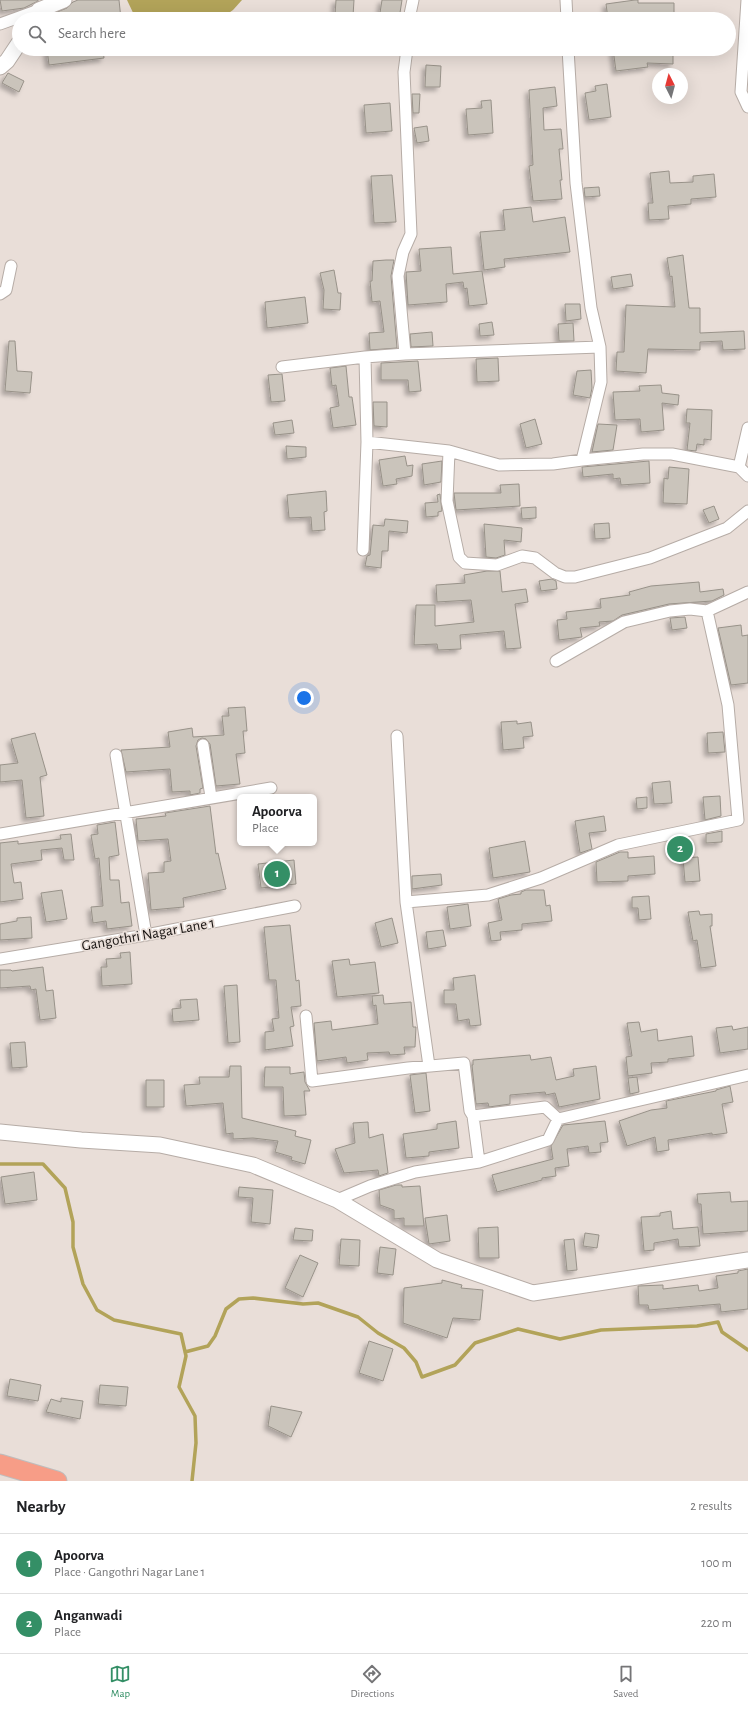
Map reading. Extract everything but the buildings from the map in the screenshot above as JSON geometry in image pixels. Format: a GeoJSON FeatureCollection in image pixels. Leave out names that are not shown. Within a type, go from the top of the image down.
{"type":"FeatureCollection","features":[{"type":"Feature","properties":{"kind":"highway"},"geometry":{"type":"LineString","coordinates":[[0,1464],[56,1481]]}},
{"type":"Feature","properties":{"kind":"highway"},"geometry":{"type":"LineString","coordinates":[[0,1477],[13,1481]]}},
{"type":"Feature","properties":{"kind":"street"},"geometry":{"type":"LineString","coordinates":[[37,10],[64,0]]}},
{"type":"Feature","properties":{"kind":"street"},"geometry":{"type":"LineString","coordinates":[[410,12],[413,0]]}},
{"type":"Feature","properties":{"kind":"street"},"geometry":{"type":"LineString","coordinates":[[566,0],[567,12]]}},
{"type":"Feature","properties":{"kind":"street"},"geometry":{"type":"LineString","coordinates":[[747,0],[741,92],[748,107]]}},
{"type":"Feature","properties":{"kind":"street"},"geometry":{"type":"LineString","coordinates":[[0,23],[12,19]]}},
{"type":"Feature","properties":{"kind":"street"},"geometry":{"type":"LineString","coordinates":[[0,67],[7,61],[12,54]]}},
{"type":"Feature","properties":{"kind":"street"},"geometry":{"type":"LineString","coordinates":[[405,354],[398,276],[403,252],[411,234],[404,72],[406,56]]}},
{"type":"Feature","properties":{"kind":"street"},"geometry":{"type":"LineString","coordinates":[[568,56],[576,183],[591,308],[600,348],[600,382],[582,460]]}},
{"type":"Feature","properties":{"kind":"street"},"geometry":{"type":"LineString","coordinates":[[0,294],[6,290],[11,266]]}},
{"type":"Feature","properties":{"kind":"street"},"geometry":{"type":"LineString","coordinates":[[282,367],[365,357],[405,354],[600,348]]}},
{"type":"Feature","properties":{"kind":"street"},"geometry":{"type":"LineString","coordinates":[[363,550],[367,442],[365,357]]}},
{"type":"Feature","properties":{"kind":"street"},"geometry":{"type":"LineString","coordinates":[[739,467],[748,428]]}},
{"type":"Feature","properties":{"kind":"street"},"geometry":{"type":"LineString","coordinates":[[367,442],[449,451],[499,465],[553,464],[643,454],[672,454],[739,467],[748,476]]}},
{"type":"Feature","properties":{"kind":"street"},"geometry":{"type":"LineString","coordinates":[[449,451],[447,500],[459,557],[465,563],[497,565],[522,556],[535,558],[555,573],[565,577],[575,577],[650,558],[727,528],[748,511]]}},
{"type":"Feature","properties":{"kind":"street"},"geometry":{"type":"LineString","coordinates":[[556,661],[624,622],[670,611],[690,609],[707,611],[748,592]]}},
{"type":"Feature","properties":{"kind":"street"},"geometry":{"type":"LineString","coordinates":[[406,902],[488,895],[542,878],[618,845],[743,822],[728,706],[707,611]]}},
{"type":"Feature","properties":{"kind":"street"},"geometry":{"type":"LineString","coordinates":[[397,736],[406,902],[429,1066]]}},
{"type":"Feature","properties":{"kind":"street"},"geometry":{"type":"LineString","coordinates":[[203,745],[211,797]]}},
{"type":"Feature","properties":{"kind":"street"},"geometry":{"type":"LineString","coordinates":[[116,755],[146,935]]}},
{"type":"Feature","properties":{"kind":"street"},"geometry":{"type":"LineString","coordinates":[[0,834],[271,788]]}},
{"type":"Feature","properties":{"kind":"street","name":"Gangothri Nagar Lane 1"},"geometry":{"type":"LineString","coordinates":[[0,959],[146,935],[295,906]]}},
{"type":"Feature","properties":{"kind":"street"},"geometry":{"type":"LineString","coordinates":[[306,1016],[312,1081],[464,1063],[470,1111],[473,1116],[479,1162]]}},
{"type":"Feature","properties":{"kind":"street"},"geometry":{"type":"LineString","coordinates":[[558,1119],[748,1075]]}},
{"type":"Feature","properties":{"kind":"street"},"geometry":{"type":"LineString","coordinates":[[473,1116],[545,1107],[558,1119]]}},
{"type":"Feature","properties":{"kind":"street"},"geometry":{"type":"LineString","coordinates":[[337,1200],[370,1186],[415,1172],[479,1162],[548,1140],[558,1119]]}},
{"type":"Feature","properties":{"kind":"street"},"geometry":{"type":"LineString","coordinates":[[0,1132],[81,1140],[160,1145],[253,1165],[337,1200],[437,1260],[533,1293],[748,1260]]}},
{"type":"Feature","properties":{"kind":"shaded area"},"geometry":{"type":"Polygon","coordinates":[[[127,0],[242,0],[230,12],[133,12],[127,0]]]}},
{"type":"Feature","properties":{"kind":"waterway"},"geometry":{"type":"LineString","coordinates":[[0,1164],[43,1164],[65,1188],[73,1222],[73,1247],[83,1284],[97,1310],[114,1320],[181,1334],[186,1356],[179,1387],[195,1416],[196,1443],[192,1481]]}},
{"type":"Feature","properties":{"kind":"waterway"},"geometry":{"type":"LineString","coordinates":[[185,1352],[208,1346],[215,1336],[226,1309],[239,1299],[253,1298],[303,1304],[318,1303],[358,1317],[378,1333],[404,1348],[416,1362],[422,1377],[455,1365],[475,1343],[518,1329],[560,1339],[601,1330],[697,1326],[718,1322],[722,1332],[748,1350]]}},
{"type":"Feature","properties":{"kind":"place","name":"Anganwadi"},"geometry":{"type":"Point","coordinates":[680,849]}},
{"type":"Feature","properties":{"kind":"place","name":"Apoorva"},"geometry":{"type":"Point","coordinates":[277,874]}}]}
